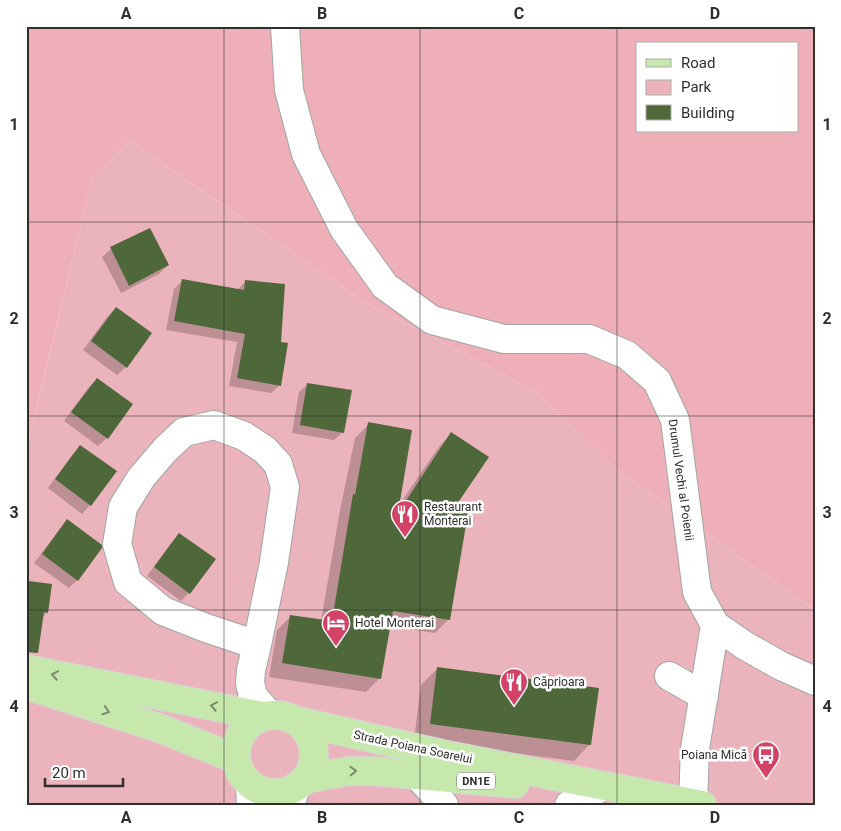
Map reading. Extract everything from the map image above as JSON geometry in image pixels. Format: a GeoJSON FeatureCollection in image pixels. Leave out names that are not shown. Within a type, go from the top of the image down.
{"type":"FeatureCollection","features":[{"type":"Feature","properties":{"kind":"main road","name":"DN1E"},"geometry":{"type":"LineString","coordinates":[[26,669],[265,715],[286,716],[297,721]]}},
{"type":"Feature","properties":{"kind":"main road"},"geometry":{"type":"LineString","coordinates":[[26,685],[162,728],[236,759],[239,737],[246,728],[265,715]]}},
{"type":"Feature","properties":{"kind":"main road"},"geometry":{"type":"LineString","coordinates":[[297,721],[306,730],[312,741],[314,754],[312,767],[297,790]]}},
{"type":"Feature","properties":{"kind":"main road","name":"Strada Poiana Soarelui"},"geometry":{"type":"LineString","coordinates":[[297,721],[442,754],[698,804]]}},
{"type":"Feature","properties":{"kind":"main road","name":"DN1E"},"geometry":{"type":"LineString","coordinates":[[236,759],[238,769],[251,795],[261,791],[272,793],[297,790]]}},
{"type":"Feature","properties":{"kind":"main road","name":"Strada Poiana Soarelui"},"geometry":{"type":"LineString","coordinates":[[297,790],[349,771],[372,771],[648,795]]}},
{"type":"Feature","properties":{"kind":"street","name":"Drumul Vechi al Poienii"},"geometry":{"type":"LineString","coordinates":[[285,26],[289,90],[306,154],[344,229],[385,286],[432,320],[504,339],[589,339],[627,354],[657,381],[675,420],[697,592],[715,625],[744,645],[781,666],[815,681]]}},
{"type":"Feature","properties":{"kind":"street"},"geometry":{"type":"LineString","coordinates":[[257,645],[163,611],[128,582],[117,544],[123,507],[141,478],[165,450],[184,432],[214,425],[244,436],[265,450],[278,464],[285,487],[274,562],[257,645],[251,670],[250,683],[253,696],[265,715]]}},
{"type":"Feature","properties":{"kind":"street"},"geometry":{"type":"LineString","coordinates":[[698,804],[695,749],[715,625]]}},
{"type":"Feature","properties":{"kind":"street"},"geometry":{"type":"LineString","coordinates":[[669,676],[704,696]]}},
{"type":"Feature","properties":{"kind":"street"},"geometry":{"type":"LineString","coordinates":[[418,776],[444,805]]}},
{"type":"Feature","properties":{"kind":"street"},"geometry":{"type":"LineString","coordinates":[[570,805],[594,791]]}},
{"type":"Feature","properties":{"kind":"green space"},"geometry":{"type":"Polygon","coordinates":[[[130,141],[365,302],[536,391],[615,468],[815,610],[815,805],[26,805],[26,451],[92,178],[130,141]]]}},
{"type":"Feature","properties":{"kind":"shaded area"},"geometry":{"type":"Polygon","coordinates":[[[26,26],[815,26],[815,610],[615,468],[536,391],[365,302],[130,141],[92,178],[26,451],[26,26]]]}},
{"type":"Feature","properties":{"kind":"building"},"geometry":{"type":"Polygon","coordinates":[[[150,228],[169,265],[129,286],[110,247],[150,228]]]}},
{"type":"Feature","properties":{"kind":"building"},"geometry":{"type":"Polygon","coordinates":[[[182,279],[244,290],[245,280],[285,284],[281,342],[288,343],[281,386],[237,378],[245,334],[174,321],[182,279]]]}},
{"type":"Feature","properties":{"kind":"building"},"geometry":{"type":"Polygon","coordinates":[[[116,307],[152,333],[127,368],[91,341],[116,307]]]}},
{"type":"Feature","properties":{"kind":"building"},"geometry":{"type":"Polygon","coordinates":[[[97,378],[133,404],[108,439],[71,412],[97,378]]]}},
{"type":"Feature","properties":{"kind":"building"},"geometry":{"type":"Polygon","coordinates":[[[307,383],[352,390],[344,433],[300,425],[307,383]]]}},
{"type":"Feature","properties":{"kind":"building"},"geometry":{"type":"Polygon","coordinates":[[[368,422],[412,430],[398,513],[451,432],[489,457],[453,510],[468,513],[450,620],[393,611],[381,679],[282,663],[290,615],[332,621],[353,494],[355,495],[368,422]]]}},
{"type":"Feature","properties":{"kind":"building"},"geometry":{"type":"Polygon","coordinates":[[[80,445],[117,471],[91,506],[55,479],[80,445]]]}},
{"type":"Feature","properties":{"kind":"building"},"geometry":{"type":"Polygon","coordinates":[[[67,519],[102,545],[102,548],[78,581],[42,554],[67,519]]]}},
{"type":"Feature","properties":{"kind":"building"},"geometry":{"type":"Polygon","coordinates":[[[179,533],[216,559],[190,594],[154,567],[179,533]]]}},
{"type":"Feature","properties":{"kind":"building"},"geometry":{"type":"Polygon","coordinates":[[[29,581],[52,584],[48,613],[44,612],[38,653],[26,652],[26,595],[29,581]]]}},
{"type":"Feature","properties":{"kind":"building","name":"Căprioara"},"geometry":{"type":"Polygon","coordinates":[[[437,667],[599,688],[591,745],[430,724],[437,667]]]}},
{"type":"Feature","properties":{"kind":"place","name":"Restaurant Monterai"},"geometry":{"type":"Point","coordinates":[405,538]}},
{"type":"Feature","properties":{"kind":"place","name":"Hotel Monterai"},"geometry":{"type":"Point","coordinates":[336,647]}},
{"type":"Feature","properties":{"kind":"place","name":"Căprioara"},"geometry":{"type":"Point","coordinates":[514,706]}},
{"type":"Feature","properties":{"kind":"place","name":"Poiana Mică"},"geometry":{"type":"Point","coordinates":[766,779]}}]}
